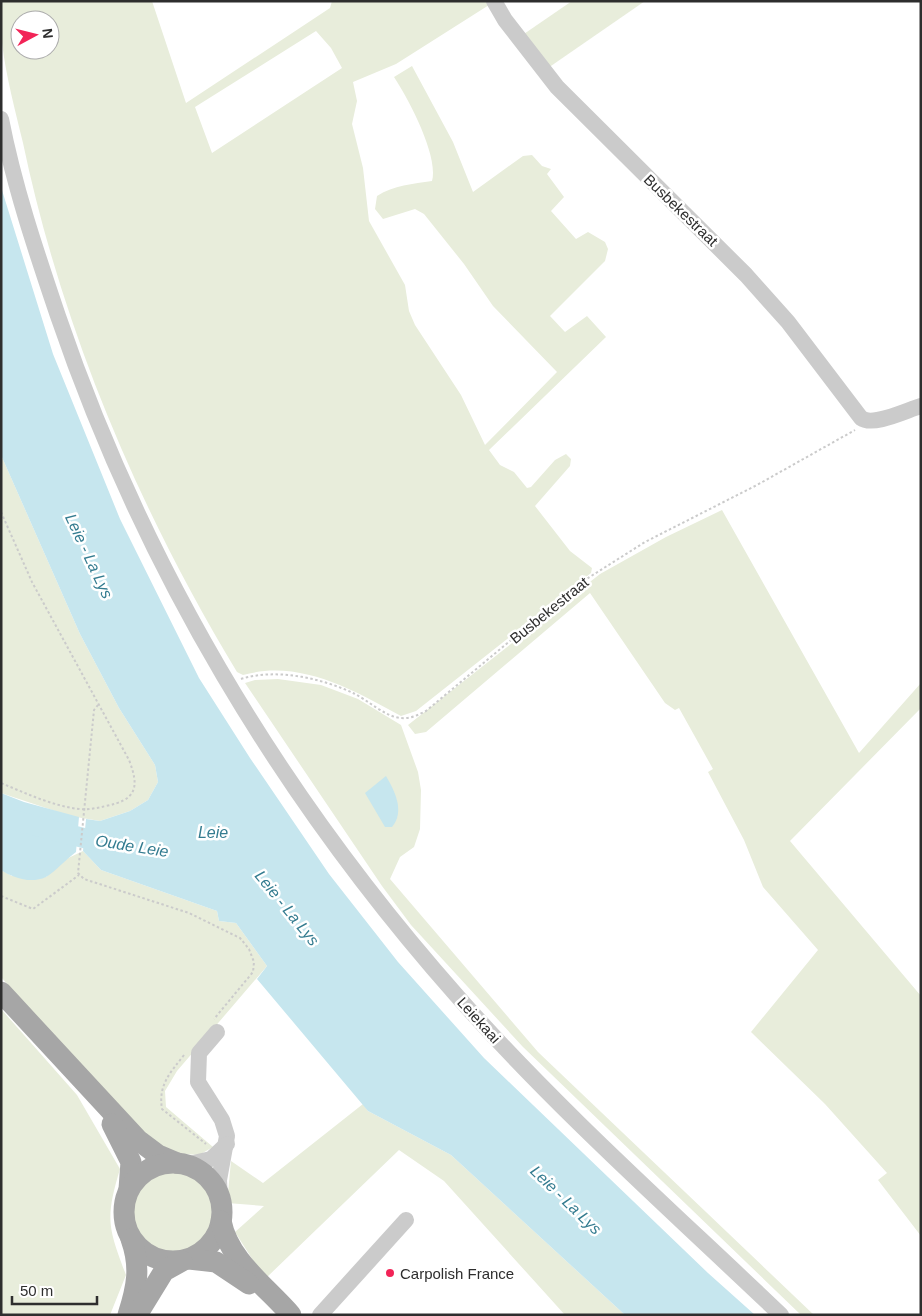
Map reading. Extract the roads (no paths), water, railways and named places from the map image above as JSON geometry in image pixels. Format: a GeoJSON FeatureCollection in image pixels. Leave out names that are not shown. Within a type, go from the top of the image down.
{"type":"FeatureCollection","features":[{"type":"Feature","properties":{"kind":"main road"},"geometry":{"type":"LineString","coordinates":[[1,992],[147,1148],[158,1155],[199,1171],[210,1180],[220,1200],[221,1221],[225,1238],[236,1255],[291,1315]]}},
{"type":"Feature","properties":{"kind":"main road"},"geometry":{"type":"LineString","coordinates":[[88,1086],[116,1129],[129,1155],[132,1170],[123,1210],[125,1225],[136,1255],[138,1278],[128,1315]]}},
{"type":"Feature","properties":{"kind":"main road"},"geometry":{"type":"LineString","coordinates":[[129,1189],[138,1177],[150,1168],[164,1164],[182,1164]]}},
{"type":"Feature","properties":{"kind":"main road"},"geometry":{"type":"LineString","coordinates":[[137,1315],[164,1271],[208,1247],[216,1235],[221,1221]]}},
{"type":"Feature","properties":{"kind":"main road"},"geometry":{"type":"LineString","coordinates":[[131,1239],[140,1250],[153,1258],[168,1262],[209,1260],[227,1268],[254,1288],[279,1315]]}},
{"type":"Feature","properties":{"kind":"street","name":"Busbekestraat"},"geometry":{"type":"LineString","coordinates":[[494,1],[505,20],[558,88],[746,275],[788,322],[846,400],[865,421],[876,421],[921,406]]}},
{"type":"Feature","properties":{"kind":"street","name":"Leiekaai"},"geometry":{"type":"LineString","coordinates":[[1,120],[31,234],[80,381],[146,532],[176,592],[227,684],[287,778],[326,835],[390,918],[458,998],[542,1086],[780,1315]]}},
{"type":"Feature","properties":{"kind":"street"},"geometry":{"type":"LineString","coordinates":[[215,1026],[199,1053],[198,1082],[222,1120],[220,1200]]}},
{"type":"Feature","properties":{"kind":"street"},"geometry":{"type":"LineString","coordinates":[[182,1164],[203,1162],[211,1159],[222,1148]]}},
{"type":"Feature","properties":{"kind":"street"},"geometry":{"type":"LineString","coordinates":[[320,1315],[406,1220]]}},
{"type":"Feature","properties":{"kind":"water","name":"Leie"},"geometry":{"type":"Polygon","coordinates":[[[1,187],[53,354],[120,519],[199,678],[250,758],[329,874],[398,962],[484,1058],[708,1273],[755,1315],[625,1315],[451,1155],[368,1111],[257,979],[267,966],[236,923],[219,921],[217,911],[101,870],[83,851],[86,819],[100,821],[130,811],[148,800],[158,782],[155,765],[119,708],[80,634],[1,455],[1,187]]]}},
{"type":"Feature","properties":{"kind":"water"},"geometry":{"type":"Polygon","coordinates":[[[386,776],[393,788],[398,808],[398,815],[392,827],[385,827],[365,793],[386,776]]]}},
{"type":"Feature","properties":{"kind":"water"},"geometry":{"type":"Polygon","coordinates":[[[1,793],[24,802],[79,817],[76,852],[49,875],[40,879],[22,879],[1,870],[1,793]]]}},
{"type":"Feature","properties":{"kind":"waterway","name":"Oude Leie"},"geometry":{"type":"LineString","coordinates":[[1,817],[111,845]]}},
{"type":"Feature","properties":{"kind":"place","name":"Carpolish France"},"geometry":{"type":"Point","coordinates":[390,1273]}},
{"type":"Feature","properties":{"kind":"water label","name":"Leie - La Lys"},"geometry":{"type":"Point","coordinates":[89,556]}},
{"type":"Feature","properties":{"kind":"water label","name":"Leie - La Lys"},"geometry":{"type":"Point","coordinates":[287,908]}},
{"type":"Feature","properties":{"kind":"water label","name":"Leie - La Lys"},"geometry":{"type":"Point","coordinates":[566,1200]}}]}
